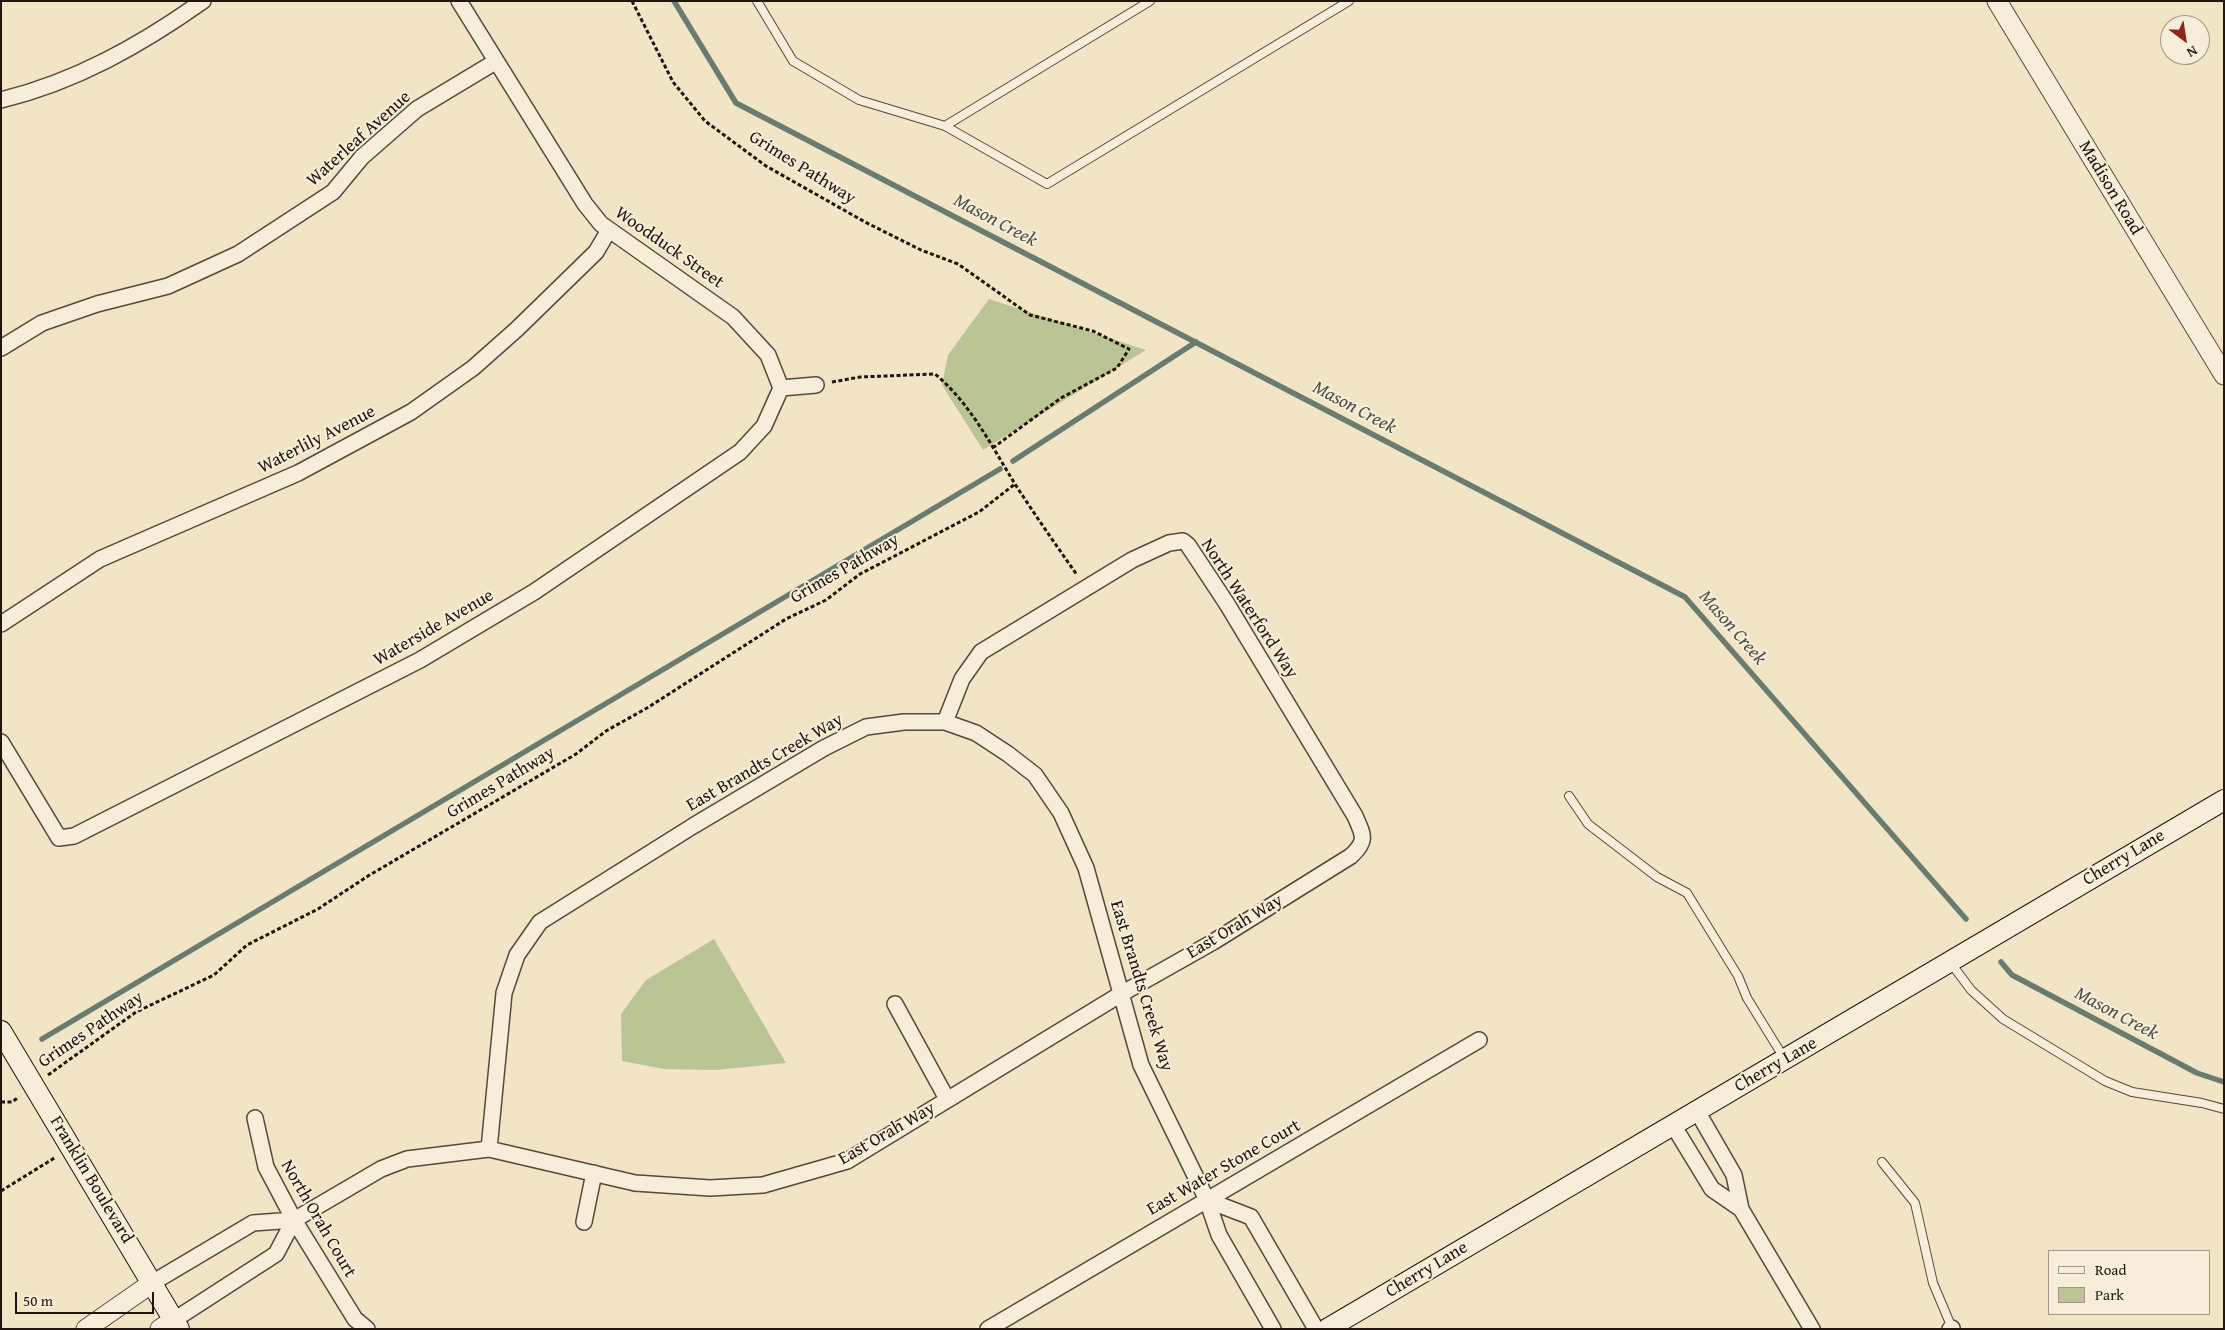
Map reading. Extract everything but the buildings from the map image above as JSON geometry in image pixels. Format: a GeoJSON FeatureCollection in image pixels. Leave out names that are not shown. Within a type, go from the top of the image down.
{"type":"FeatureCollection","features":[{"type":"Feature","properties":{"kind":"main road","name":"Cherry Lane"},"geometry":{"type":"LineString","coordinates":[[1327,1329],[2224,800]]}},
{"type":"Feature","properties":{"kind":"main road","name":"Franklin Boulevard"},"geometry":{"type":"LineString","coordinates":[[1,1031],[152,1283],[171,1326]]}},
{"type":"Feature","properties":{"kind":"street"},"geometry":{"type":"LineString","coordinates":[[1,100],[71,78],[117,55],[184,7],[203,1]]}},
{"type":"Feature","properties":{"kind":"street","name":"Woodduck Street"},"geometry":{"type":"LineString","coordinates":[[459,1],[495,62],[585,204],[601,224],[733,317],[768,356],[781,388]]}},
{"type":"Feature","properties":{"kind":"street","name":"Madison Road"},"geometry":{"type":"LineString","coordinates":[[1998,1],[2224,375]]}},
{"type":"Feature","properties":{"kind":"street","name":"Waterleaf Avenue"},"geometry":{"type":"LineString","coordinates":[[1,348],[42,323],[97,304],[168,286],[238,254],[333,192],[362,157],[416,108],[495,62]]}},
{"type":"Feature","properties":{"kind":"street","name":"Waterlily Avenue"},"geometry":{"type":"LineString","coordinates":[[1,624],[100,559],[298,473],[411,412],[473,368],[517,329],[596,252],[609,230]]}},
{"type":"Feature","properties":{"kind":"street"},"geometry":{"type":"LineString","coordinates":[[781,388],[816,385]]}},
{"type":"Feature","properties":{"kind":"street","name":"Waterside Avenue"},"geometry":{"type":"LineString","coordinates":[[1,742],[59,838],[74,836],[420,660],[534,592],[740,452],[764,426],[781,388]]}},
{"type":"Feature","properties":{"kind":"street","name":"North Waterford Way"},"geometry":{"type":"LineString","coordinates":[[945,722],[962,679],[980,652],[1132,560],[1169,544],[1182,541],[1188,545],[1227,604],[1355,816],[1363,836]]}},
{"type":"Feature","properties":{"kind":"street","name":"East Brandts Creek Way"},"geometry":{"type":"LineString","coordinates":[[489,1149],[504,993],[517,955],[540,922],[824,748],[866,727],[904,722],[945,722],[976,732],[1014,759],[1034,775],[1060,813],[1086,868],[1141,1065],[1207,1200],[1219,1235],[1273,1329]]}},
{"type":"Feature","properties":{"kind":"street","name":"East Orah Way"},"geometry":{"type":"LineString","coordinates":[[86,1329],[152,1283],[253,1224],[294,1220],[381,1169],[407,1159],[489,1149],[635,1183],[710,1188],[764,1185],[847,1161],[1121,994],[1213,942],[1351,856],[1362,846],[1363,836]]}},
{"type":"Feature","properties":{"kind":"street"},"geometry":{"type":"LineString","coordinates":[[895,1004],[948,1099]]}},
{"type":"Feature","properties":{"kind":"street","name":"East Water Stone Court"},"geometry":{"type":"LineString","coordinates":[[988,1329],[1479,1040]]}},
{"type":"Feature","properties":{"kind":"street"},"geometry":{"type":"LineString","coordinates":[[1698,1111],[1734,1175],[1741,1209],[1812,1329]]}},
{"type":"Feature","properties":{"kind":"street","name":"North Orah Court"},"geometry":{"type":"LineString","coordinates":[[255,1118],[266,1167],[294,1220],[355,1319],[367,1329]]}},
{"type":"Feature","properties":{"kind":"street"},"geometry":{"type":"LineString","coordinates":[[1673,1125],[1712,1189],[1741,1209]]}},
{"type":"Feature","properties":{"kind":"street"},"geometry":{"type":"LineString","coordinates":[[584,1222],[594,1174]]}},
{"type":"Feature","properties":{"kind":"street"},"geometry":{"type":"LineString","coordinates":[[1207,1200],[1251,1217],[1316,1329]]}},
{"type":"Feature","properties":{"kind":"street"},"geometry":{"type":"LineString","coordinates":[[171,1326],[276,1254],[294,1220]]}},
{"type":"Feature","properties":{"kind":"lane"},"geometry":{"type":"LineString","coordinates":[[757,1],[793,61],[859,100],[944,126],[1047,184],[1349,1]]}},
{"type":"Feature","properties":{"kind":"lane"},"geometry":{"type":"LineString","coordinates":[[944,126],[1150,1]]}},
{"type":"Feature","properties":{"kind":"lane"},"geometry":{"type":"LineString","coordinates":[[1569,796],[1588,824],[1657,877],[1687,893],[1738,976],[1747,998],[1785,1059]]}},
{"type":"Feature","properties":{"kind":"lane"},"geometry":{"type":"LineString","coordinates":[[1950,962],[1971,990],[2003,1019],[2105,1081],[2132,1092],[2202,1103],[2224,1109]]}},
{"type":"Feature","properties":{"kind":"lane"},"geometry":{"type":"LineString","coordinates":[[1882,1162],[1915,1203],[1933,1283],[1951,1328]]}},
{"type":"Feature","properties":{"kind":"path","name":"Grimes Pathway"},"geometry":{"type":"LineString","coordinates":[[632,1],[673,82],[705,121],[766,166],[865,222],[921,250],[958,264],[1030,314],[1093,331],[1130,349],[1117,368],[1061,398],[994,447]]}},
{"type":"Feature","properties":{"kind":"path"},"geometry":{"type":"LineString","coordinates":[[816,385],[860,377],[934,374],[948,385],[994,447],[1015,484],[1085,589]]}},
{"type":"Feature","properties":{"kind":"path","name":"Grimes Pathway"},"geometry":{"type":"LineString","coordinates":[[1,1102],[12,1102],[136,1012],[214,975],[248,945],[318,909],[368,876],[576,754],[606,731],[647,708],[786,619],[826,600],[860,574],[979,512],[1015,484]]}},
{"type":"Feature","properties":{"kind":"path"},"geometry":{"type":"LineString","coordinates":[[1,1191],[72,1148]]}},
{"type":"Feature","properties":{"kind":"green space"},"geometry":{"type":"Polygon","coordinates":[[[989,299],[1146,350],[983,450],[942,385],[948,355],[989,299]]]}},
{"type":"Feature","properties":{"kind":"green space"},"geometry":{"type":"Polygon","coordinates":[[[714,939],[786,1063],[716,1070],[664,1069],[622,1061],[621,1014],[646,980],[714,939]]]}},
{"type":"Feature","properties":{"kind":"waterway","name":"Mason Creek"},"geometry":{"type":"LineString","coordinates":[[674,1],[736,103],[1685,597],[1966,919]]}},
{"type":"Feature","properties":{"kind":"waterway"},"geometry":{"type":"LineString","coordinates":[[1013,461],[1196,342]]}},
{"type":"Feature","properties":{"kind":"waterway"},"geometry":{"type":"LineString","coordinates":[[42,1039],[1000,469]]}},
{"type":"Feature","properties":{"kind":"waterway","name":"Mason Creek"},"geometry":{"type":"LineString","coordinates":[[2001,962],[2012,975],[2197,1073],[2224,1082]]}}]}
